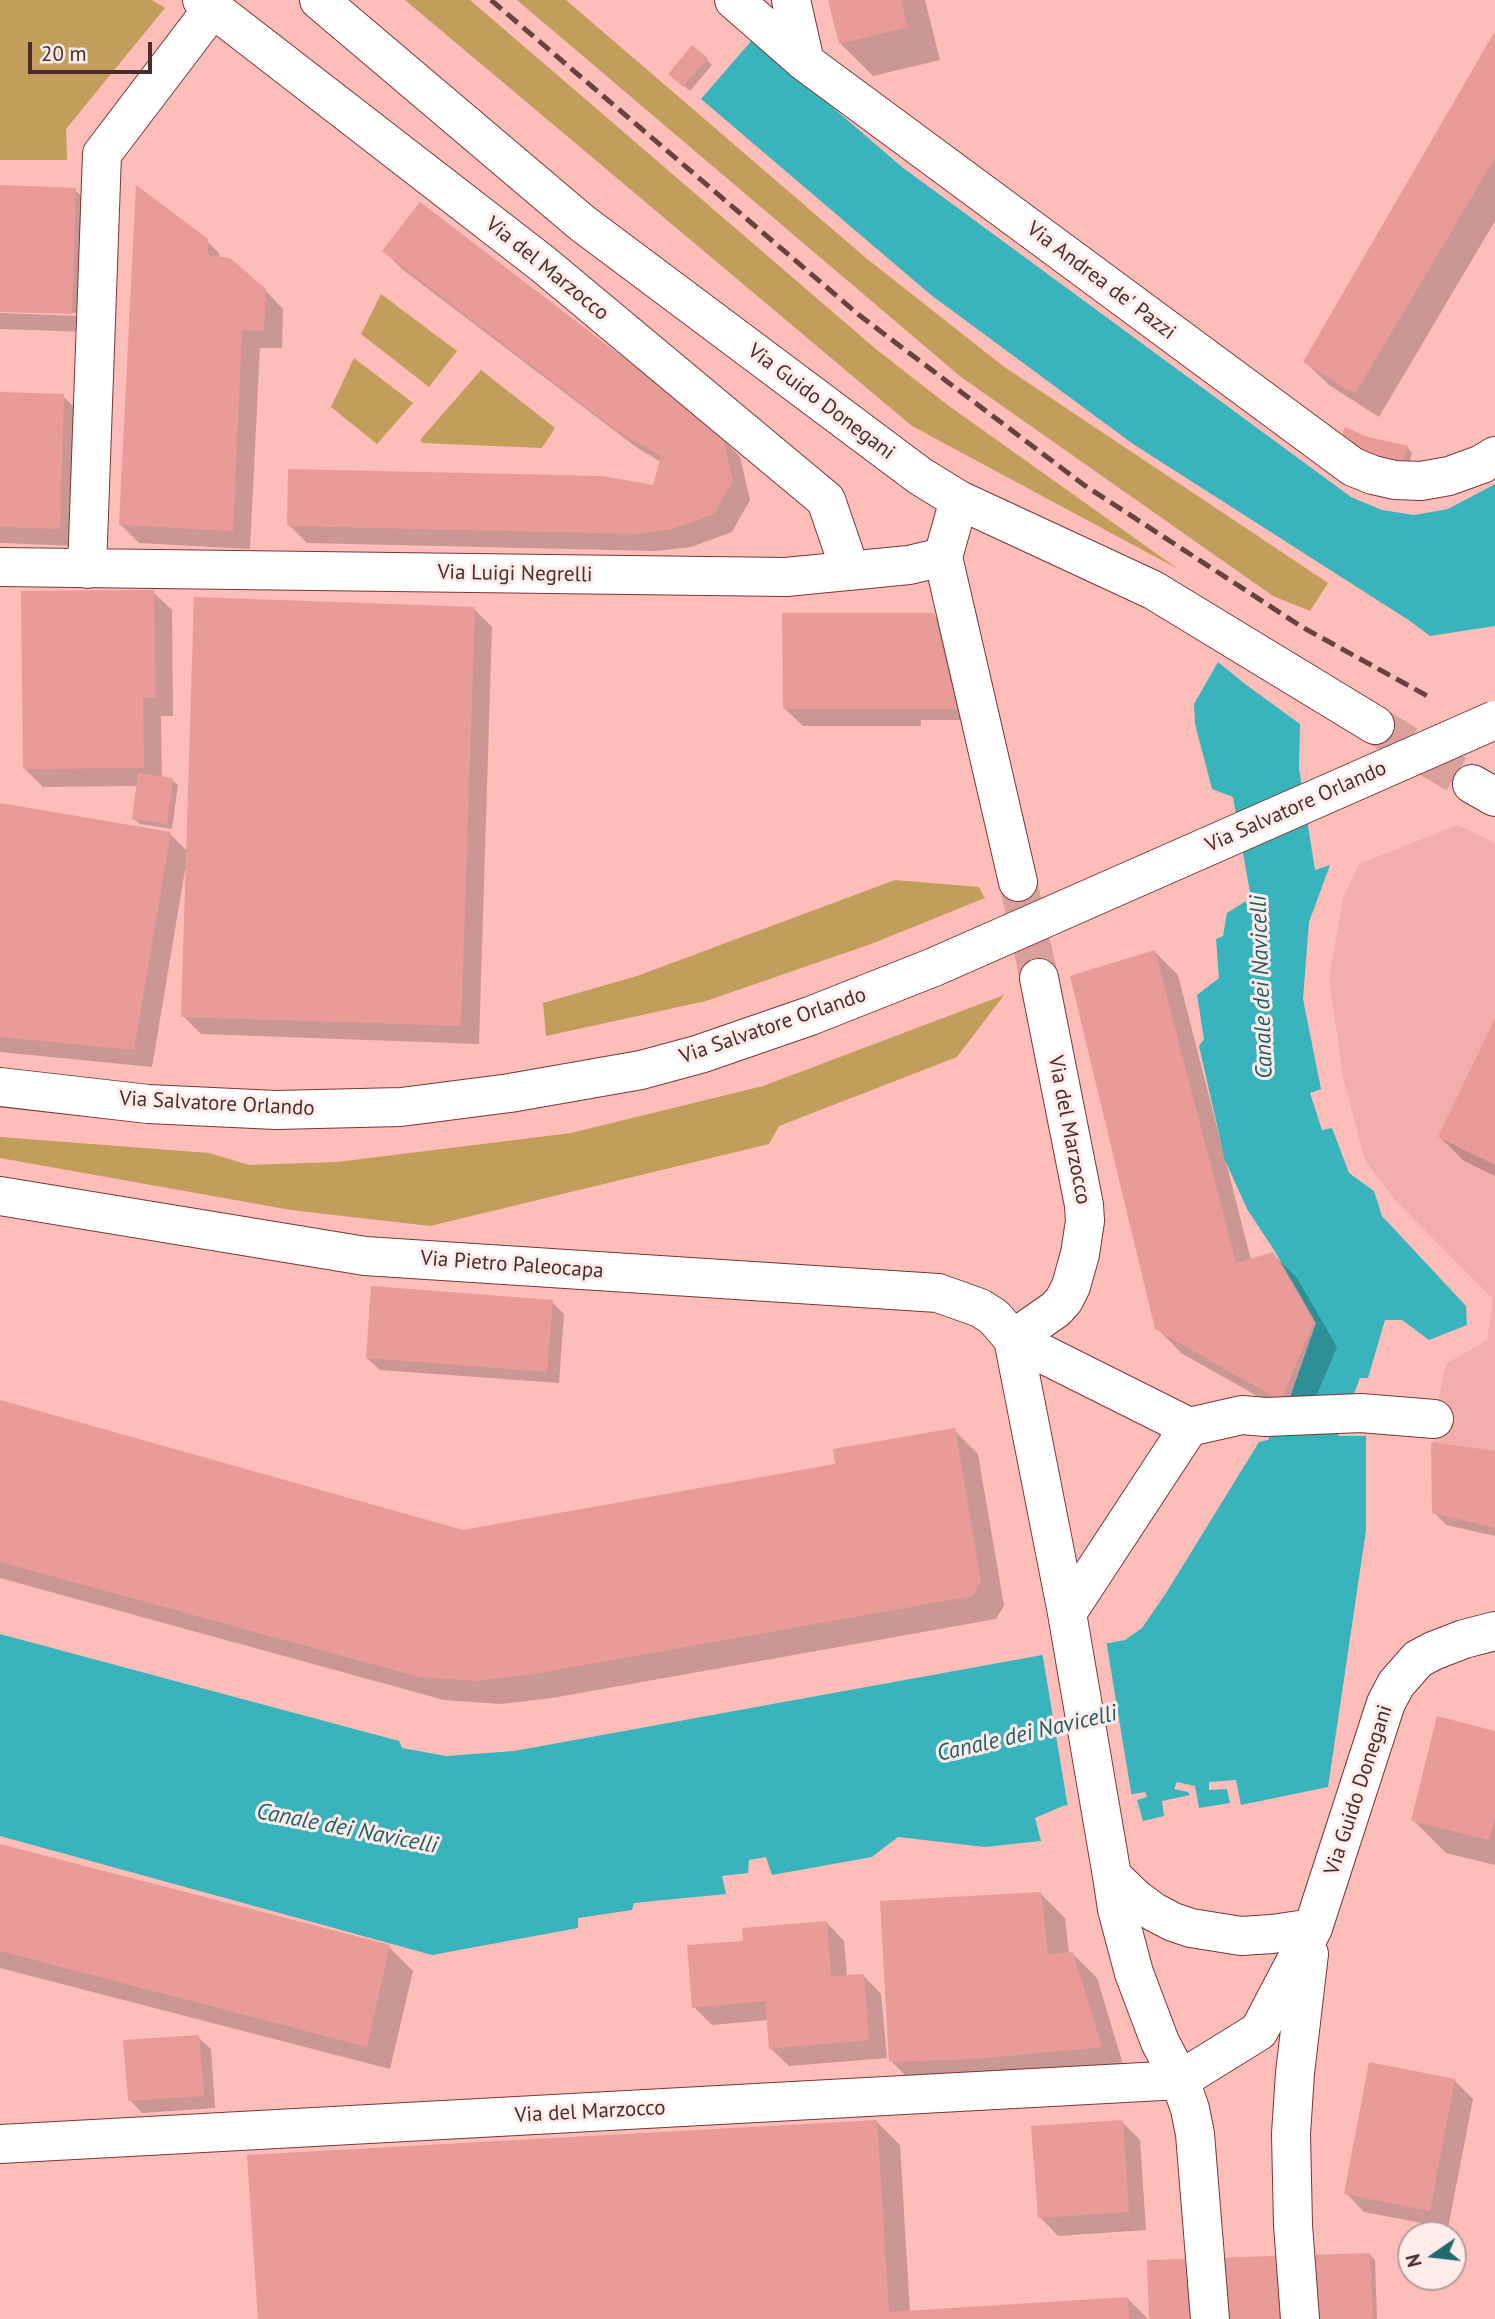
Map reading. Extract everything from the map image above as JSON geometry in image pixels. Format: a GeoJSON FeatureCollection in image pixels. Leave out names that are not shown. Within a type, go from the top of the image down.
{"type":"FeatureCollection","features":[{"type":"Feature","properties":{"kind":"street","name":"Via Guido Donegani"},"geometry":{"type":"LineString","coordinates":[[319,0],[582,223],[920,476],[959,500],[1153,590],[1374,725]]}},
{"type":"Feature","properties":{"kind":"street","name":"Via Andrea de' Pazzi"},"geometry":{"type":"LineString","coordinates":[[734,0],[806,62],[1353,467],[1395,480],[1421,481],[1449,476],[1482,464],[1495,456]]}},
{"type":"Feature","properties":{"kind":"street"},"geometry":{"type":"LineString","coordinates":[[791,0],[806,62]]}},
{"type":"Feature","properties":{"kind":"street"},"geometry":{"type":"LineString","coordinates":[[87,569],[102,154],[207,4]]}},
{"type":"Feature","properties":{"kind":"street","name":"Via del Marzocco"},"geometry":{"type":"LineString","coordinates":[[207,4],[543,264],[826,500],[850,570]]}},
{"type":"Feature","properties":{"kind":"street"},"geometry":{"type":"LineString","coordinates":[[959,500],[943,557],[1018,882]]}},
{"type":"Feature","properties":{"kind":"street","name":"Via Luigi Negrelli"},"geometry":{"type":"LineString","coordinates":[[0,567],[786,577],[909,565],[943,557]]}},
{"type":"Feature","properties":{"kind":"street","name":"Via Salvatore Orlando"},"geometry":{"type":"LineString","coordinates":[[0,1087],[148,1104],[276,1110],[401,1107],[510,1093],[641,1070],[701,1054],[810,1016],[933,967],[1495,720]]}},
{"type":"Feature","properties":{"kind":"street","name":"Via del Marzocco"},"geometry":{"type":"LineString","coordinates":[[1013,1339],[1056,1310],[1064,1300],[1078,1263],[1084,1221],[1084,1205],[1039,978]]}},
{"type":"Feature","properties":{"kind":"street","name":"Via Pietro Paleocapa"},"geometry":{"type":"LineString","coordinates":[[0,1196],[365,1256],[938,1293],[963,1300],[994,1317],[1013,1339]]}},
{"type":"Feature","properties":{"kind":"street"},"geometry":{"type":"LineString","coordinates":[[1013,1339],[1189,1427],[1242,1415],[1266,1417],[1361,1413],[1434,1419]]}},
{"type":"Feature","properties":{"kind":"street"},"geometry":{"type":"LineString","coordinates":[[1013,1339],[1067,1613],[1117,1909],[1138,1984],[1160,2042],[1180,2080],[1195,2134],[1210,2319]]}},
{"type":"Feature","properties":{"kind":"street"},"geometry":{"type":"LineString","coordinates":[[1067,1613],[1189,1427]]}},
{"type":"Feature","properties":{"kind":"street","name":"Via Guido Donegani"},"geometry":{"type":"LineString","coordinates":[[1313,1927],[1386,1703],[1395,1684],[1405,1671],[1426,1655],[1464,1639],[1495,1631]]}},
{"type":"Feature","properties":{"kind":"street"},"geometry":{"type":"LineString","coordinates":[[1112,1876],[1154,1912],[1191,1928],[1241,1936],[1313,1927],[1295,2073],[1291,2134],[1293,2225],[1300,2319]]}},
{"type":"Feature","properties":{"kind":"street","name":"Via del Marzocco"},"geometry":{"type":"LineString","coordinates":[[0,2144],[1180,2080],[1259,2031],[1313,1927]]}},
{"type":"Feature","properties":{"kind":"shaded area"},"geometry":{"type":"Polygon","coordinates":[[[0,0],[152,0],[165,8],[66,129],[67,160],[0,160],[0,0]]]}},
{"type":"Feature","properties":{"kind":"shaded area"},"geometry":{"type":"Polygon","coordinates":[[[405,0],[470,0],[877,350],[949,406],[1178,569],[912,426],[405,0]]]}},
{"type":"Feature","properties":{"kind":"shaded area"},"geometry":{"type":"Polygon","coordinates":[[[517,0],[566,0],[866,258],[1003,366],[1328,583],[1310,611],[1273,596],[961,377],[517,0]]]}},
{"type":"Feature","properties":{"kind":"shaded area"},"geometry":{"type":"Polygon","coordinates":[[[381,294],[457,351],[429,387],[361,334],[381,294]]]}},
{"type":"Feature","properties":{"kind":"shaded area"},"geometry":{"type":"Polygon","coordinates":[[[354,358],[413,403],[377,444],[331,407],[354,358]]]}},
{"type":"Feature","properties":{"kind":"shaded area"},"geometry":{"type":"Polygon","coordinates":[[[481,370],[555,428],[542,448],[423,443],[420,440],[481,370]]]}},
{"type":"Feature","properties":{"kind":"shaded area"},"geometry":{"type":"Polygon","coordinates":[[[1458,825],[1495,843],[1495,1528],[1432,1513],[1434,1419],[1446,1364],[1487,1340],[1493,1299],[1396,1201],[1365,1161],[1343,1077],[1329,979],[1343,898],[1359,864],[1458,825]]]}},
{"type":"Feature","properties":{"kind":"shaded area"},"geometry":{"type":"Polygon","coordinates":[[[895,880],[979,887],[985,898],[871,944],[706,1001],[546,1036],[543,1003],[637,976],[895,880]]]}},
{"type":"Feature","properties":{"kind":"shaded area"},"geometry":{"type":"Polygon","coordinates":[[[1004,995],[957,1057],[779,1126],[769,1144],[430,1226],[291,1210],[0,1158],[0,1137],[209,1153],[249,1165],[337,1162],[571,1133],[763,1086],[1004,995]]]}},
{"type":"Feature","properties":{"kind":"water"},"geometry":{"type":"Polygon","coordinates":[[[753,39],[902,167],[1351,497],[1382,510],[1414,515],[1448,509],[1495,484],[1495,626],[1430,636],[1133,444],[931,295],[701,99],[753,39]]]}},
{"type":"Feature","properties":{"kind":"water","name":"Canale dei Navicelli"},"geometry":{"type":"Polygon","coordinates":[[[1218,662],[1300,724],[1299,768],[1315,870],[1330,865],[1309,922],[1303,999],[1321,1089],[1310,1093],[1322,1130],[1332,1128],[1349,1173],[1374,1191],[1382,1216],[1466,1306],[1467,1325],[1429,1340],[1402,1320],[1385,1320],[1368,1378],[1360,1378],[1338,1436],[1366,1436],[1366,1530],[1328,1787],[1241,1805],[1236,1780],[1209,1782],[1209,1790],[1227,1789],[1230,1803],[1199,1808],[1195,1786],[1177,1782],[1174,1789],[1188,1792],[1190,1795],[1162,1801],[1164,1816],[1143,1821],[1137,1800],[1147,1797],[1145,1792],[1063,1806],[1035,1818],[1041,1841],[985,1847],[898,1837],[872,1857],[772,1875],[766,1857],[749,1860],[748,1873],[722,1876],[726,1894],[634,1903],[632,1910],[578,1918],[578,1928],[432,1955],[0,1836],[0,1634],[399,1741],[402,1748],[446,1756],[514,1751],[1125,1640],[1142,1628],[1259,1442],[1268,1440],[1288,1403],[1316,1323],[1247,1209],[1225,1160],[1199,1046],[1204,1039],[1197,995],[1219,978],[1216,939],[1223,936],[1227,913],[1251,898],[1233,797],[1212,789],[1195,724],[1194,704],[1218,662]]]}},
{"type":"Feature","properties":{"kind":"pier"},"geometry":{"type":"Polygon","coordinates":[[[1106,1640],[1132,1798],[1068,1808],[1042,1651],[1106,1640]]]}},
{"type":"Feature","properties":{"kind":"building"},"geometry":{"type":"Polygon","coordinates":[[[828,0],[901,0],[908,27],[839,44],[828,0]]]}},
{"type":"Feature","properties":{"kind":"building"},"geometry":{"type":"Polygon","coordinates":[[[1495,31],[1495,158],[1355,394],[1303,362],[1495,31]]]}},
{"type":"Feature","properties":{"kind":"building"},"geometry":{"type":"Polygon","coordinates":[[[692,45],[708,58],[683,87],[668,74],[692,45]]]}},
{"type":"Feature","properties":{"kind":"building"},"geometry":{"type":"Polygon","coordinates":[[[0,185],[76,188],[72,314],[0,312],[0,185]]]}},
{"type":"Feature","properties":{"kind":"building"},"geometry":{"type":"Polygon","coordinates":[[[136,185],[208,239],[208,255],[230,258],[266,289],[264,331],[242,330],[233,531],[119,525],[136,185]]]}},
{"type":"Feature","properties":{"kind":"building"},"geometry":{"type":"Polygon","coordinates":[[[420,202],[653,380],[723,437],[733,481],[714,514],[672,529],[637,534],[287,526],[288,469],[602,476],[653,485],[661,456],[616,430],[382,251],[420,202]]]}},
{"type":"Feature","properties":{"kind":"building"},"geometry":{"type":"Polygon","coordinates":[[[0,392],[64,394],[60,529],[0,527],[0,392]]]}},
{"type":"Feature","properties":{"kind":"building"},"geometry":{"type":"Polygon","coordinates":[[[1345,427],[1368,437],[1408,446],[1402,462],[1361,452],[1341,438],[1345,427]]]}},
{"type":"Feature","properties":{"kind":"building"},"geometry":{"type":"Polygon","coordinates":[[[154,590],[155,698],[143,698],[144,768],[23,769],[21,591],[154,590]]]}},
{"type":"Feature","properties":{"kind":"building"},"geometry":{"type":"Polygon","coordinates":[[[194,597],[475,607],[461,1026],[181,1017],[194,597]]]}},
{"type":"Feature","properties":{"kind":"building"},"geometry":{"type":"Polygon","coordinates":[[[782,613],[934,613],[957,709],[783,709],[782,613]]]}},
{"type":"Feature","properties":{"kind":"building"},"geometry":{"type":"Polygon","coordinates":[[[138,773],[173,778],[167,824],[132,819],[138,773]]]}},
{"type":"Feature","properties":{"kind":"building"},"geometry":{"type":"Polygon","coordinates":[[[0,803],[171,832],[134,1050],[0,1037],[0,803]]]}},
{"type":"Feature","properties":{"kind":"building"},"geometry":{"type":"Polygon","coordinates":[[[1155,950],[1236,1263],[1273,1252],[1314,1322],[1281,1401],[1155,1329],[1070,976],[1155,950]]]}},
{"type":"Feature","properties":{"kind":"building"},"geometry":{"type":"Polygon","coordinates":[[[1495,1018],[1495,1165],[1438,1137],[1495,1018]]]}},
{"type":"Feature","properties":{"kind":"building"},"geometry":{"type":"Polygon","coordinates":[[[371,1286],[553,1300],[547,1372],[366,1358],[371,1286]]]}},
{"type":"Feature","properties":{"kind":"building"},"geometry":{"type":"Polygon","coordinates":[[[0,1400],[463,1530],[835,1464],[833,1449],[955,1428],[981,1581],[973,1596],[528,1675],[477,1681],[419,1677],[0,1562],[0,1400]]]}},
{"type":"Feature","properties":{"kind":"building"},"geometry":{"type":"Polygon","coordinates":[[[1431,1442],[1495,1451],[1495,1528],[1432,1513],[1431,1442]]]}},
{"type":"Feature","properties":{"kind":"building"},"geometry":{"type":"Polygon","coordinates":[[[1437,1716],[1495,1731],[1495,1818],[1489,1840],[1411,1821],[1437,1716]]]}},
{"type":"Feature","properties":{"kind":"building"},"geometry":{"type":"Polygon","coordinates":[[[0,1844],[390,1945],[367,2047],[0,1951],[0,1844]]]}},
{"type":"Feature","properties":{"kind":"building"},"geometry":{"type":"Polygon","coordinates":[[[1041,1892],[1048,1954],[1073,1952],[1102,2047],[978,2059],[889,2062],[880,1901],[1041,1892]]]}},
{"type":"Feature","properties":{"kind":"building"},"geometry":{"type":"Polygon","coordinates":[[[827,1921],[831,1976],[864,1974],[869,2040],[769,2049],[765,2001],[692,2008],[687,1945],[743,1941],[742,1928],[827,1921]]]}},
{"type":"Feature","properties":{"kind":"building"},"geometry":{"type":"Polygon","coordinates":[[[199,2035],[204,2096],[128,2101],[123,2040],[199,2035]]]}},
{"type":"Feature","properties":{"kind":"building"},"geometry":{"type":"Polygon","coordinates":[[[1369,2062],[1455,2079],[1430,2211],[1344,2194],[1369,2062]]]}},
{"type":"Feature","properties":{"kind":"building"},"geometry":{"type":"Polygon","coordinates":[[[877,2120],[889,2312],[1128,2297],[1129,2319],[258,2319],[247,2155],[877,2120]]]}},
{"type":"Feature","properties":{"kind":"building"},"geometry":{"type":"Polygon","coordinates":[[[1123,2120],[1129,2212],[1038,2218],[1031,2126],[1123,2120]]]}},
{"type":"Feature","properties":{"kind":"building"},"geometry":{"type":"Polygon","coordinates":[[[1370,2253],[1373,2319],[1149,2319],[1147,2260],[1370,2253]]]}},
{"type":"Feature","properties":{"kind":"tunnel"},"geometry":{"type":"LineString","coordinates":[[1375,725],[1472,784]]}},
{"type":"Feature","properties":{"kind":"tunnel"},"geometry":{"type":"LineString","coordinates":[[1018,882],[1039,978]]}},
{"type":"Feature","properties":{"kind":"railway"},"geometry":{"type":"LineString","coordinates":[[491,0],[859,315],[1084,485],[1302,627],[1431,698]]}}]}
